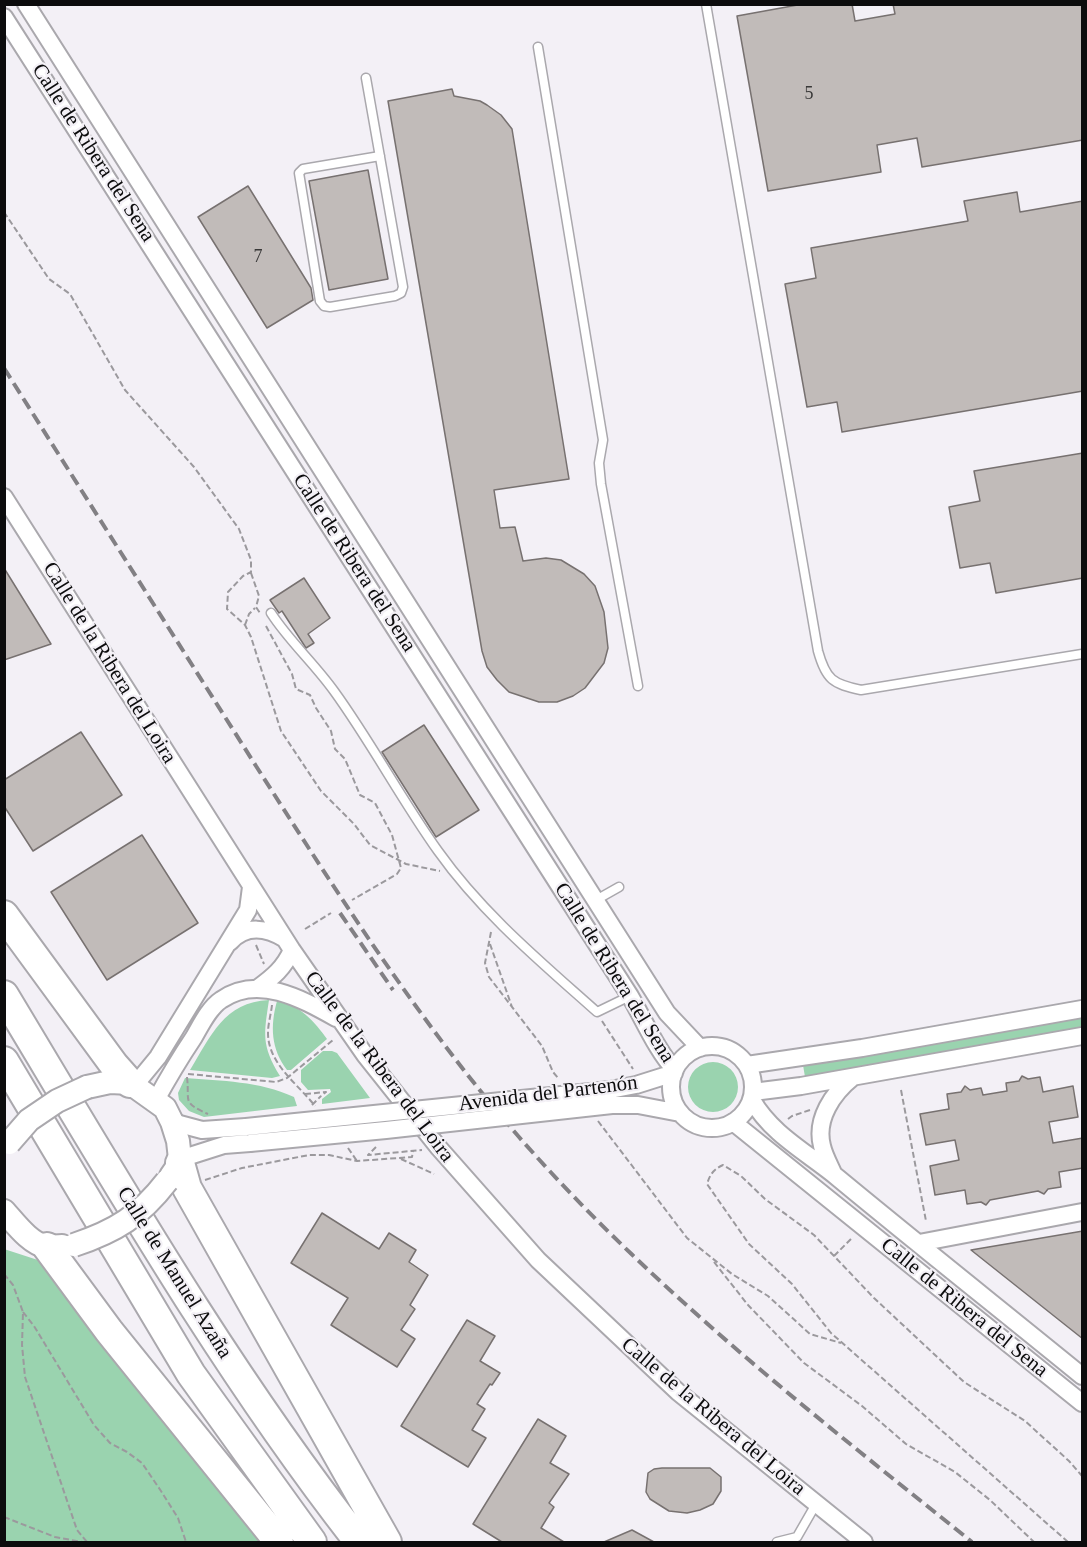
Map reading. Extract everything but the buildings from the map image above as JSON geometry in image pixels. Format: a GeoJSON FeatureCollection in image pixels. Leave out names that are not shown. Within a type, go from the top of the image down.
{"type":"FeatureCollection","features":[{"type":"Feature","properties":{"kind":"highway"},"geometry":{"type":"LineString","coordinates":[[4,915],[125,1083]]}},
{"type":"Feature","properties":{"kind":"highway","name":"Calle de Manuel Azaña"},"geometry":{"type":"LineString","coordinates":[[4,995],[201,1319],[313,1484],[359,1542]]}},
{"type":"Feature","properties":{"kind":"highway","name":"Calle de Manuel Azaña"},"geometry":{"type":"LineString","coordinates":[[4,1061],[191,1374],[312,1542]]}},
{"type":"Feature","properties":{"kind":"highway"},"geometry":{"type":"LineString","coordinates":[[181,1172],[187,1188],[387,1542]]}},
{"type":"Feature","properties":{"kind":"highway"},"geometry":{"type":"LineString","coordinates":[[49,1242],[109,1331],[279,1542]]}},
{"type":"Feature","properties":{"kind":"street","name":"Calle de Ribera del Sena"},"geometry":{"type":"LineString","coordinates":[[27,4],[667,1013],[700,1048]]}},
{"type":"Feature","properties":{"kind":"street","name":"Calle de Ribera del Sena"},"geometry":{"type":"LineString","coordinates":[[4,17],[630,996],[674,1072]]}},
{"type":"Feature","properties":{"kind":"street","name":"Calle de Ribera del Sena"},"geometry":{"type":"LineString","coordinates":[[31,57],[53,73],[84,123],[91,127],[102,125]]}},
{"type":"Feature","properties":{"kind":"street","name":"Calle de la Ribera del Loira"},"geometry":{"type":"LineString","coordinates":[[4,497],[289,945],[340,1019],[438,1148],[538,1260],[678,1392],[864,1542]]}},
{"type":"Feature","properties":{"kind":"street"},"geometry":{"type":"LineString","coordinates":[[7,1146],[28,1120],[57,1101],[87,1087],[125,1083],[158,1057],[249,910],[251,887]]}},
{"type":"Feature","properties":{"kind":"street"},"geometry":{"type":"LineString","coordinates":[[225,947],[247,930],[258,928],[270,930],[289,945],[287,963],[258,988]]}},
{"type":"Feature","properties":{"kind":"street"},"geometry":{"type":"LineString","coordinates":[[156,1100],[219,1001],[233,993],[258,988],[284,993],[307,1001],[340,1019]]}},
{"type":"Feature","properties":{"kind":"street"},"geometry":{"type":"LineString","coordinates":[[747,1065],[862,1048],[1083,1009]]}},
{"type":"Feature","properties":{"kind":"street"},"geometry":{"type":"LineString","coordinates":[[752,1096],[1083,1036]]}},
{"type":"Feature","properties":{"kind":"street"},"geometry":{"type":"LineString","coordinates":[[713,1046],[727,1048],[747,1065],[753,1078],[752,1096],[745,1113],[733,1122],[722,1127],[709,1128],[697,1125],[680,1113],[673,1098],[671,1085],[674,1072],[685,1056],[700,1048],[713,1046]]}},
{"type":"Feature","properties":{"kind":"street","name":"Avenida del Partenón"},"geometry":{"type":"LineString","coordinates":[[172,1122],[202,1131],[248,1135],[386,1131],[611,1098],[636,1085],[674,1072]]}},
{"type":"Feature","properties":{"kind":"street"},"geometry":{"type":"LineString","coordinates":[[833,1174],[821,1145],[822,1125],[826,1109],[837,1090],[853,1077]]}},
{"type":"Feature","properties":{"kind":"street"},"geometry":{"type":"LineString","coordinates":[[4,1230],[49,1242],[101,1236],[125,1222],[151,1202],[181,1172],[178,1141],[165,1108],[156,1100],[125,1083]]}},
{"type":"Feature","properties":{"kind":"street","name":"Calle de Ribera del Sena"},"geometry":{"type":"LineString","coordinates":[[752,1096],[761,1116],[777,1131],[1083,1376]]}},
{"type":"Feature","properties":{"kind":"street","name":"Avenida del Partenón"},"geometry":{"type":"LineString","coordinates":[[611,1098],[680,1113]]}},
{"type":"Feature","properties":{"kind":"street","name":"Calle de Ribera del Sena"},"geometry":{"type":"LineString","coordinates":[[733,1122],[1083,1403]]}},
{"type":"Feature","properties":{"kind":"street","name":"Avenida del Partenón"},"geometry":{"type":"LineString","coordinates":[[181,1172],[224,1145],[248,1135]]}},
{"type":"Feature","properties":{"kind":"street"},"geometry":{"type":"LineString","coordinates":[[4,1211],[49,1242]]}},
{"type":"Feature","properties":{"kind":"street"},"geometry":{"type":"LineString","coordinates":[[919,1243],[1083,1212]]}},
{"type":"Feature","properties":{"kind":"lane"},"geometry":{"type":"LineString","coordinates":[[706,4],[818,651],[823,668],[838,685],[861,690],[1083,654]]}},
{"type":"Feature","properties":{"kind":"lane"},"geometry":{"type":"LineString","coordinates":[[538,47],[603,440],[599,463],[601,484],[638,686]]}},
{"type":"Feature","properties":{"kind":"lane"},"geometry":{"type":"LineString","coordinates":[[366,78],[380,156],[403,287],[401,293],[395,296],[330,308],[324,306],[320,301],[299,173],[303,169],[380,156]]}},
{"type":"Feature","properties":{"kind":"lane"},"geometry":{"type":"LineString","coordinates":[[271,613],[282,631],[309,659],[334,691],[439,852],[491,914],[597,1012],[630,996]]}},
{"type":"Feature","properties":{"kind":"lane"},"geometry":{"type":"LineString","coordinates":[[596,900],[619,887]]}},
{"type":"Feature","properties":{"kind":"lane"},"geometry":{"type":"LineString","coordinates":[[777,1542],[797,1537],[816,1504]]}},
{"type":"Feature","properties":{"kind":"path"},"geometry":{"type":"LineString","coordinates":[[4,212],[49,279],[70,294],[125,390],[194,467],[239,529],[251,560],[251,572],[259,596],[256,607],[249,614],[245,625]]}},
{"type":"Feature","properties":{"kind":"path"},"geometry":{"type":"LineString","coordinates":[[251,572],[243,576],[228,592],[227,609],[245,625],[251,637],[281,731],[321,791],[354,824],[370,845],[399,861],[431,870],[454,870]]}},
{"type":"Feature","properties":{"kind":"path"},"geometry":{"type":"LineString","coordinates":[[256,607],[260,613]]}},
{"type":"Feature","properties":{"kind":"path"},"geometry":{"type":"LineString","coordinates":[[264,623],[292,674],[296,689],[310,695],[330,730],[335,749],[345,759],[360,795],[375,803],[392,835],[400,868],[397,874],[352,900]]}},
{"type":"Feature","properties":{"kind":"path"},"geometry":{"type":"LineString","coordinates":[[305,929],[331,913]]}},
{"type":"Feature","properties":{"kind":"path"},"geometry":{"type":"LineString","coordinates":[[491,914],[490,942],[485,963],[489,978],[542,1046],[553,1072],[561,1080]]}},
{"type":"Feature","properties":{"kind":"path"},"geometry":{"type":"LineString","coordinates":[[490,942],[513,1010]]}},
{"type":"Feature","properties":{"kind":"path"},"geometry":{"type":"LineString","coordinates":[[256,944],[267,973]]}},
{"type":"Feature","properties":{"kind":"path"},"geometry":{"type":"LineString","coordinates":[[274,997],[268,1034],[275,1056],[287,1078]]}},
{"type":"Feature","properties":{"kind":"path"},"geometry":{"type":"LineString","coordinates":[[597,1012],[633,1069]]}},
{"type":"Feature","properties":{"kind":"path"},"geometry":{"type":"LineString","coordinates":[[211,1115],[189,1103],[187,1076],[184,1074],[276,1082],[287,1078],[333,1040]]}},
{"type":"Feature","properties":{"kind":"path"},"geometry":{"type":"LineString","coordinates":[[901,1090],[926,1221]]}},
{"type":"Feature","properties":{"kind":"path"},"geometry":{"type":"LineString","coordinates":[[305,1094],[326,1092],[312,1105]]}},
{"type":"Feature","properties":{"kind":"path"},"geometry":{"type":"LineString","coordinates":[[786,1121],[805,1111],[816,1110]]}},
{"type":"Feature","properties":{"kind":"path"},"geometry":{"type":"LineString","coordinates":[[598,1121],[687,1238],[712,1260],[768,1296],[810,1334],[842,1343]]}},
{"type":"Feature","properties":{"kind":"path"},"geometry":{"type":"LineString","coordinates":[[181,1172],[242,1168],[309,1155],[329,1155],[357,1161],[401,1159],[411,1157],[413,1152],[368,1155],[381,1143]]}},
{"type":"Feature","properties":{"kind":"path"},"geometry":{"type":"LineString","coordinates":[[401,1159],[434,1174]]}},
{"type":"Feature","properties":{"kind":"path"},"geometry":{"type":"LineString","coordinates":[[1068,1542],[831,1334],[792,1284],[749,1244],[707,1184],[710,1175],[723,1165],[741,1176],[765,1199],[814,1235],[874,1298],[964,1382],[1025,1421],[1083,1476]]}},
{"type":"Feature","properties":{"kind":"path"},"geometry":{"type":"LineString","coordinates":[[834,1256],[852,1239]]}},
{"type":"Feature","properties":{"kind":"path"},"geometry":{"type":"LineString","coordinates":[[712,1260],[748,1305],[804,1363],[862,1406],[906,1444],[955,1472],[990,1500],[1034,1542]]}},
{"type":"Feature","properties":{"kind":"path"},"geometry":{"type":"LineString","coordinates":[[4,1274],[13,1285],[23,1312],[34,1326],[94,1425],[110,1443],[142,1463],[178,1518],[186,1542]]}},
{"type":"Feature","properties":{"kind":"path"},"geometry":{"type":"LineString","coordinates":[[23,1312],[22,1345],[25,1377],[77,1530],[87,1542]]}},
{"type":"Feature","properties":{"kind":"path"},"geometry":{"type":"LineString","coordinates":[[4,1517],[55,1537],[82,1542]]}},
{"type":"Feature","properties":{"kind":"green space"},"geometry":{"type":"Polygon","coordinates":[[[269,1000],[266,1022],[267,1047],[280,1076],[272,1078],[190,1070],[212,1033],[230,1014],[254,1002],[269,1000]]]}},
{"type":"Feature","properties":{"kind":"green space"},"geometry":{"type":"Polygon","coordinates":[[[277,1001],[299,1010],[312,1020],[327,1039],[291,1070],[287,1070],[282,1062],[273,1037],[273,1019],[277,1001]]]}},
{"type":"Feature","properties":{"kind":"green space"},"geometry":{"type":"Polygon","coordinates":[[[1082,1016],[1082,1029],[805,1077],[803,1065],[1082,1016]]]}},
{"type":"Feature","properties":{"kind":"green space"},"geometry":{"type":"Polygon","coordinates":[[[323,1051],[337,1053],[370,1098],[322,1104],[322,1099],[331,1092],[330,1089],[308,1090],[301,1082],[301,1070],[323,1051]]]}},
{"type":"Feature","properties":{"kind":"green space"},"geometry":{"type":"Polygon","coordinates":[[[713,1062],[727,1066],[734,1073],[738,1087],[734,1101],[727,1108],[713,1112],[699,1108],[692,1101],[688,1087],[692,1073],[699,1066],[713,1062]]]}},
{"type":"Feature","properties":{"kind":"green space"},"geometry":{"type":"Polygon","coordinates":[[[185,1078],[267,1088],[294,1097],[297,1106],[204,1117],[189,1111],[179,1100],[178,1093],[185,1078]]]}},
{"type":"Feature","properties":{"kind":"green space"},"geometry":{"type":"Polygon","coordinates":[[[4,1249],[44,1262],[269,1542],[5,1542],[4,1249]]]}},
{"type":"Feature","properties":{"kind":"railway"},"geometry":{"type":"LineString","coordinates":[[4,368],[349,909],[413,1003],[482,1093],[570,1193],[680,1299],[853,1447],[972,1542]]}},
{"type":"Feature","properties":{"kind":"railway"},"geometry":{"type":"LineString","coordinates":[[340,913],[393,990]]}}]}
